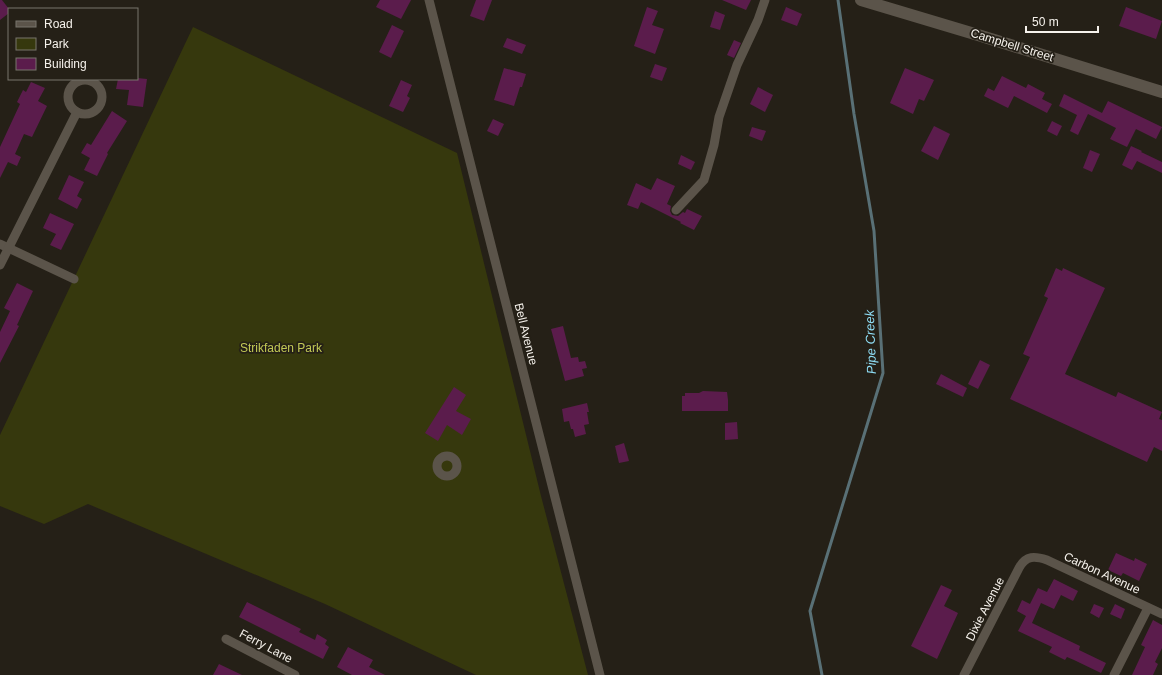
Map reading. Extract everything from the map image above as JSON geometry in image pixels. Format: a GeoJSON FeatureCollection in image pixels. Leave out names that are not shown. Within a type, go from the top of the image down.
{"type":"FeatureCollection","features":[{"type":"Feature","properties":{"kind":"street","name":"Bell Avenue"},"geometry":{"type":"LineString","coordinates":[[428,0],[600,675]]}},
{"type":"Feature","properties":{"kind":"street"},"geometry":{"type":"LineString","coordinates":[[676,210],[704,180],[714,145],[719,117],[738,65],[758,20],[765,0]]}},
{"type":"Feature","properties":{"kind":"street","name":"Campbell Street"},"geometry":{"type":"LineString","coordinates":[[862,0],[1162,92]]}},
{"type":"Feature","properties":{"kind":"street"},"geometry":{"type":"LineString","coordinates":[[0,265],[4,246],[77,112]]}},
{"type":"Feature","properties":{"kind":"street"},"geometry":{"type":"LineString","coordinates":[[4,246],[74,279]]}},
{"type":"Feature","properties":{"kind":"street","name":"Carbon Avenue"},"geometry":{"type":"LineString","coordinates":[[1031,558],[1048,560],[1162,614]]}},
{"type":"Feature","properties":{"kind":"street","name":"Dixie Avenue"},"geometry":{"type":"LineString","coordinates":[[964,675],[1021,564],[1024,560],[1031,558]]}},
{"type":"Feature","properties":{"kind":"street"},"geometry":{"type":"LineString","coordinates":[[1114,675],[1148,608]]}},
{"type":"Feature","properties":{"kind":"street","name":"Ferry Lane"},"geometry":{"type":"LineString","coordinates":[[226,639],[295,675]]}},
{"type":"Feature","properties":{"kind":"green space","name":"Strikfaden Park"},"geometry":{"type":"Polygon","coordinates":[[[193,27],[457,153],[541,496],[588,675],[476,675],[325,604],[88,504],[44,524],[0,506],[0,435],[193,27]]]}},
{"type":"Feature","properties":{"kind":"building"},"geometry":{"type":"Polygon","coordinates":[[[0,0],[2,0],[8,8],[8,14],[0,20],[0,0]]]}},
{"type":"Feature","properties":{"kind":"building"},"geometry":{"type":"Polygon","coordinates":[[[380,0],[411,0],[401,19],[376,7],[380,0]]]}},
{"type":"Feature","properties":{"kind":"building"},"geometry":{"type":"Polygon","coordinates":[[[476,0],[492,0],[484,21],[470,16],[476,0]]]}},
{"type":"Feature","properties":{"kind":"building"},"geometry":{"type":"Polygon","coordinates":[[[722,0],[751,0],[746,10],[722,0]]]}},
{"type":"Feature","properties":{"kind":"building"},"geometry":{"type":"Polygon","coordinates":[[[647,7],[658,11],[652,25],[664,29],[655,54],[634,46],[647,7]]]}},
{"type":"Feature","properties":{"kind":"building"},"geometry":{"type":"Polygon","coordinates":[[[786,7],[802,14],[797,26],[781,20],[786,7]]]}},
{"type":"Feature","properties":{"kind":"building"},"geometry":{"type":"Polygon","coordinates":[[[1126,7],[1162,21],[1156,39],[1119,26],[1126,7]]]}},
{"type":"Feature","properties":{"kind":"building"},"geometry":{"type":"Polygon","coordinates":[[[715,11],[725,15],[720,30],[710,27],[715,11]]]}},
{"type":"Feature","properties":{"kind":"building"},"geometry":{"type":"Polygon","coordinates":[[[392,25],[404,31],[391,58],[379,52],[392,25]]]}},
{"type":"Feature","properties":{"kind":"building"},"geometry":{"type":"Polygon","coordinates":[[[507,38],[526,45],[522,54],[503,47],[507,38]]]}},
{"type":"Feature","properties":{"kind":"building"},"geometry":{"type":"Polygon","coordinates":[[[734,40],[741,43],[734,58],[727,55],[734,40]]]}},
{"type":"Feature","properties":{"kind":"building"},"geometry":{"type":"Polygon","coordinates":[[[655,64],[667,68],[662,81],[650,77],[655,64]]]}},
{"type":"Feature","properties":{"kind":"building"},"geometry":{"type":"Polygon","coordinates":[[[504,68],[526,74],[514,106],[494,100],[504,68]]]}},
{"type":"Feature","properties":{"kind":"building"},"geometry":{"type":"Polygon","coordinates":[[[905,68],[934,80],[924,101],[919,99],[913,114],[890,103],[905,68]]]}},
{"type":"Feature","properties":{"kind":"building"},"geometry":{"type":"Polygon","coordinates":[[[1002,76],[1026,88],[1028,84],[1045,93],[1042,99],[1052,104],[1047,113],[1014,96],[1008,108],[984,96],[988,88],[994,91],[1002,76]]]}},
{"type":"Feature","properties":{"kind":"building"},"geometry":{"type":"Polygon","coordinates":[[[138,78],[147,79],[143,107],[127,105],[129,90],[116,89],[118,80],[138,80],[138,78]]]}},
{"type":"Feature","properties":{"kind":"building"},"geometry":{"type":"Polygon","coordinates":[[[401,80],[412,85],[407,96],[410,98],[403,112],[389,106],[401,80]]]}},
{"type":"Feature","properties":{"kind":"building"},"geometry":{"type":"Polygon","coordinates":[[[31,82],[45,88],[38,101],[47,106],[32,137],[24,134],[15,154],[21,157],[17,166],[8,162],[0,178],[0,147],[20,104],[17,102],[23,90],[26,92],[31,82]]]}},
{"type":"Feature","properties":{"kind":"building"},"geometry":{"type":"Polygon","coordinates":[[[758,87],[773,95],[765,112],[750,104],[758,87]]]}},
{"type":"Feature","properties":{"kind":"building"},"geometry":{"type":"Polygon","coordinates":[[[1064,94],[1102,113],[1108,101],[1162,127],[1156,139],[1136,129],[1127,147],[1110,139],[1116,128],[1088,114],[1078,135],[1070,131],[1077,115],[1059,106],[1064,94]]]}},
{"type":"Feature","properties":{"kind":"building"},"geometry":{"type":"Polygon","coordinates":[[[112,111],[127,121],[107,153],[108,154],[97,176],[84,170],[90,158],[81,153],[87,143],[91,145],[112,111]]]}},
{"type":"Feature","properties":{"kind":"building"},"geometry":{"type":"Polygon","coordinates":[[[493,119],[504,124],[498,136],[487,131],[493,119]]]}},
{"type":"Feature","properties":{"kind":"building"},"geometry":{"type":"Polygon","coordinates":[[[1052,121],[1062,126],[1057,136],[1047,131],[1052,121]]]}},
{"type":"Feature","properties":{"kind":"building"},"geometry":{"type":"Polygon","coordinates":[[[934,126],[950,134],[938,160],[921,151],[934,126]]]}},
{"type":"Feature","properties":{"kind":"building"},"geometry":{"type":"Polygon","coordinates":[[[752,127],[766,131],[762,141],[749,136],[752,127]]]}},
{"type":"Feature","properties":{"kind":"building"},"geometry":{"type":"Polygon","coordinates":[[[1131,146],[1162,162],[1162,173],[1137,161],[1132,170],[1122,165],[1131,146]]]}},
{"type":"Feature","properties":{"kind":"building"},"geometry":{"type":"Polygon","coordinates":[[[1090,150],[1100,154],[1092,172],[1083,168],[1090,150]]]}},
{"type":"Feature","properties":{"kind":"building"},"geometry":{"type":"Polygon","coordinates":[[[681,155],[695,162],[691,170],[678,164],[681,155]]]}},
{"type":"Feature","properties":{"kind":"building"},"geometry":{"type":"Polygon","coordinates":[[[69,175],[84,182],[77,196],[82,199],[77,209],[58,199],[69,175]]]}},
{"type":"Feature","properties":{"kind":"building"},"geometry":{"type":"Polygon","coordinates":[[[657,178],[675,186],[667,204],[671,206],[670,211],[672,215],[678,216],[683,212],[685,213],[687,209],[702,216],[694,230],[641,202],[638,209],[627,205],[636,183],[651,190],[657,178]]]}},
{"type":"Feature","properties":{"kind":"building"},"geometry":{"type":"Polygon","coordinates":[[[50,213],[74,224],[61,250],[50,245],[56,234],[43,228],[50,213]]]}},
{"type":"Feature","properties":{"kind":"building"},"geometry":{"type":"Polygon","coordinates":[[[1056,268],[1062,271],[1063,268],[1105,288],[1065,374],[1116,397],[1118,392],[1162,412],[1159,419],[1162,420],[1162,451],[1154,447],[1147,462],[1010,399],[1030,357],[1023,354],[1048,298],[1044,296],[1056,268]]]}},
{"type":"Feature","properties":{"kind":"building"},"geometry":{"type":"Polygon","coordinates":[[[17,283],[33,291],[17,325],[19,326],[0,363],[0,332],[10,311],[4,308],[17,283]]]}},
{"type":"Feature","properties":{"kind":"building"},"geometry":{"type":"Polygon","coordinates":[[[563,326],[571,358],[578,357],[579,362],[585,361],[587,368],[582,369],[584,376],[565,381],[551,329],[563,326]]]}},
{"type":"Feature","properties":{"kind":"building"},"geometry":{"type":"Polygon","coordinates":[[[980,360],[990,365],[978,389],[968,384],[980,360]]]}},
{"type":"Feature","properties":{"kind":"building"},"geometry":{"type":"Polygon","coordinates":[[[941,374],[967,388],[963,397],[936,384],[941,374]]]}},
{"type":"Feature","properties":{"kind":"building"},"geometry":{"type":"Polygon","coordinates":[[[454,387],[466,395],[456,411],[471,419],[462,435],[447,425],[438,441],[425,433],[454,387]]]}},
{"type":"Feature","properties":{"kind":"building"},"geometry":{"type":"Polygon","coordinates":[[[703,391],[727,392],[728,411],[682,411],[682,396],[685,396],[685,393],[699,393],[703,391]]]}},
{"type":"Feature","properties":{"kind":"building"},"geometry":{"type":"Polygon","coordinates":[[[587,403],[589,424],[584,425],[586,434],[575,437],[569,421],[564,422],[562,409],[587,403]]]}},
{"type":"Feature","properties":{"kind":"building"},"geometry":{"type":"Polygon","coordinates":[[[737,422],[738,439],[725,440],[725,423],[737,422]]]}},
{"type":"Feature","properties":{"kind":"building"},"geometry":{"type":"Polygon","coordinates":[[[624,443],[629,461],[619,463],[615,446],[624,443]]]}},
{"type":"Feature","properties":{"kind":"building"},"geometry":{"type":"Polygon","coordinates":[[[1116,553],[1134,561],[1135,558],[1147,564],[1139,581],[1123,573],[1121,576],[1108,570],[1116,553]]]}},
{"type":"Feature","properties":{"kind":"building"},"geometry":{"type":"Polygon","coordinates":[[[1054,579],[1078,591],[1073,601],[1061,595],[1054,609],[1041,603],[1032,623],[1080,646],[1079,650],[1106,663],[1101,673],[1067,657],[1065,660],[1049,652],[1052,647],[1018,631],[1026,616],[1017,611],[1022,600],[1030,604],[1038,588],[1047,592],[1054,579]]]}},
{"type":"Feature","properties":{"kind":"building"},"geometry":{"type":"Polygon","coordinates":[[[941,585],[952,590],[944,606],[958,613],[937,659],[911,646],[941,585]]]}},
{"type":"Feature","properties":{"kind":"building"},"geometry":{"type":"Polygon","coordinates":[[[247,602],[301,629],[299,632],[315,640],[317,634],[327,640],[325,644],[329,647],[323,659],[239,617],[247,602]]]}},
{"type":"Feature","properties":{"kind":"building"},"geometry":{"type":"Polygon","coordinates":[[[1094,604],[1104,608],[1099,618],[1090,613],[1094,604]]]}},
{"type":"Feature","properties":{"kind":"building"},"geometry":{"type":"Polygon","coordinates":[[[1115,604],[1125,609],[1121,619],[1110,614],[1115,604]]]}},
{"type":"Feature","properties":{"kind":"building"},"geometry":{"type":"Polygon","coordinates":[[[1153,620],[1162,625],[1162,648],[1155,662],[1158,664],[1153,675],[1132,675],[1145,647],[1141,645],[1153,620]]]}},
{"type":"Feature","properties":{"kind":"building"},"geometry":{"type":"Polygon","coordinates":[[[348,647],[373,660],[369,667],[385,675],[352,675],[337,667],[348,647]]]}},
{"type":"Feature","properties":{"kind":"building"},"geometry":{"type":"Polygon","coordinates":[[[219,664],[242,675],[213,675],[219,664]]]}},
{"type":"Feature","properties":{"kind":"waterway","name":"Pipe Creek"},"geometry":{"type":"LineString","coordinates":[[822,675],[810,611],[883,373],[874,231],[854,114],[838,0]]}}]}
